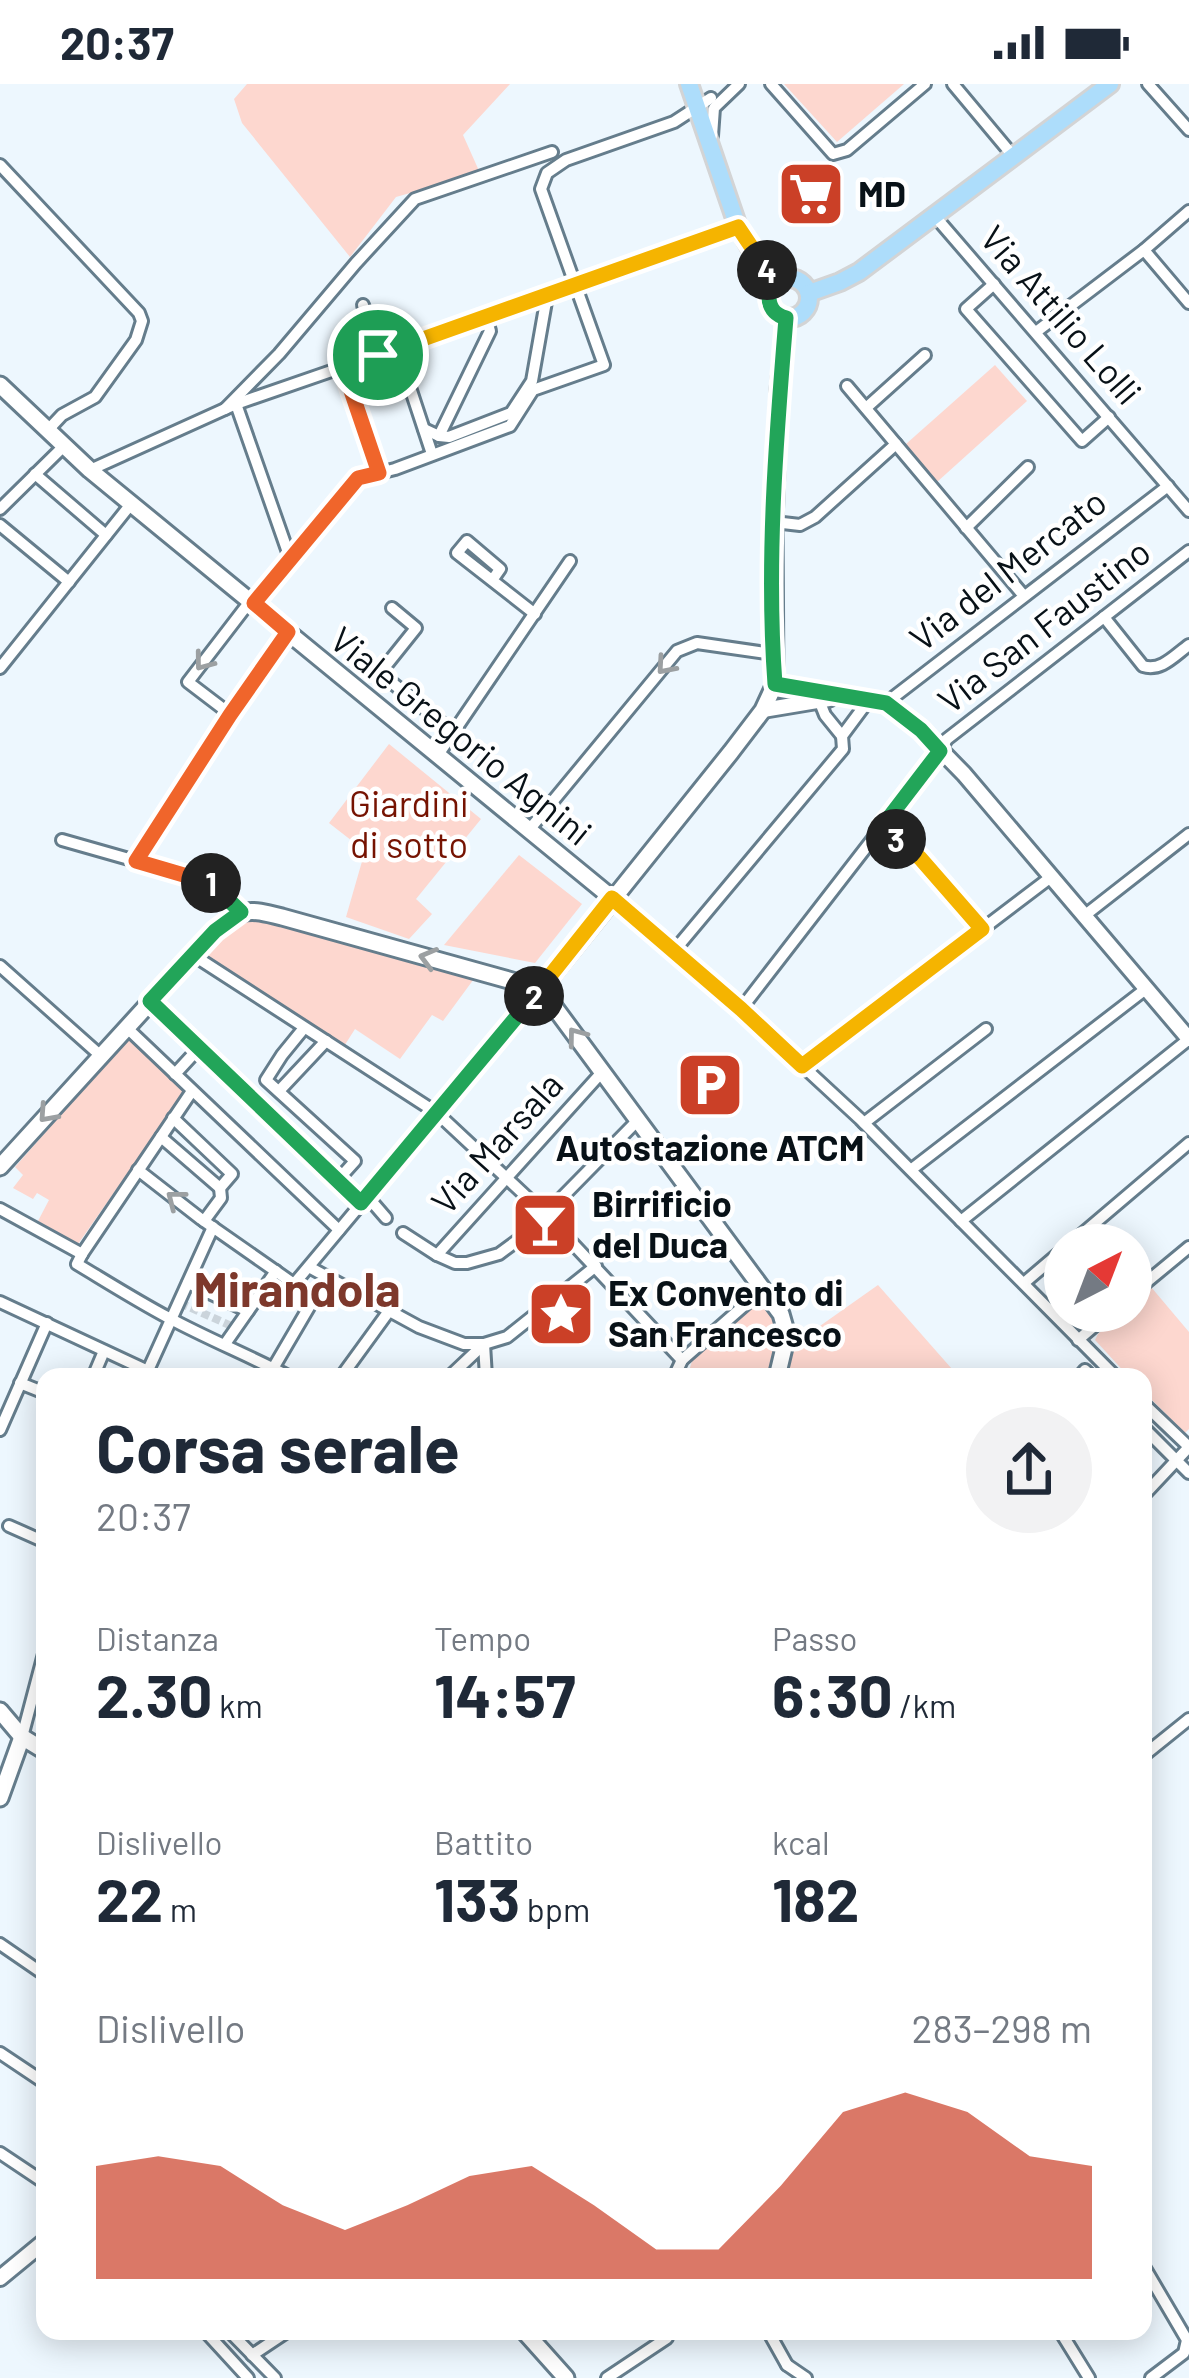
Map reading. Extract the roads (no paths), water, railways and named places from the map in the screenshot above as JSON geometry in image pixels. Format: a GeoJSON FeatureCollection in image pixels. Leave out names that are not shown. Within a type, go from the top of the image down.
{"type":"FeatureCollection","features":[{"type":"Feature","properties":{"kind":"main road"},"geometry":{"type":"LineString","coordinates":[[808,293],[859,272],[1110,84]]}},
{"type":"Feature","properties":{"kind":"main road"},"geometry":{"type":"LineString","coordinates":[[689,85],[712,103],[709,143],[738,227],[777,281]]}},
{"type":"Feature","properties":{"kind":"main road"},"geometry":{"type":"LineString","coordinates":[[796,279],[808,293],[806,309],[797,316],[786,318],[770,306],[769,292],[777,281],[796,279]]}},
{"type":"Feature","properties":{"kind":"main road"},"geometry":{"type":"LineString","coordinates":[[541,988],[763,710],[775,684],[774,522],[786,318]]}},
{"type":"Feature","properties":{"kind":"main road","name":"Viale Gregorio Agnini"},"geometry":{"type":"LineString","coordinates":[[0,385],[90,470],[612,898]]}},
{"type":"Feature","properties":{"kind":"main road"},"geometry":{"type":"LineString","coordinates":[[0,1166],[215,931],[241,912],[282,917],[541,988],[781,1314],[787,1335],[779,1368]]}},
{"type":"Feature","properties":{"kind":"main road"},"geometry":{"type":"LineString","coordinates":[[0,1711],[36,1746]]}},
{"type":"Feature","properties":{"kind":"main road"},"geometry":{"type":"LineString","coordinates":[[0,1798],[22,1737]]}},
{"type":"Feature","properties":{"kind":"main road"},"geometry":{"type":"LineString","coordinates":[[532,2340],[566,2378]]}},
{"type":"Feature","properties":{"kind":"street"},"geometry":{"type":"LineString","coordinates":[[230,715],[188,682],[358,478],[510,426],[533,390],[604,365],[541,189],[548,173],[566,160],[674,122],[739,84]]}},
{"type":"Feature","properties":{"kind":"street"},"geometry":{"type":"LineString","coordinates":[[771,84],[826,148],[839,154],[926,84]]}},
{"type":"Feature","properties":{"kind":"street"},"geometry":{"type":"LineString","coordinates":[[952,84],[1014,157]]}},
{"type":"Feature","properties":{"kind":"street"},"geometry":{"type":"LineString","coordinates":[[1148,84],[1189,130]]}},
{"type":"Feature","properties":{"kind":"street"},"geometry":{"type":"LineString","coordinates":[[230,407],[415,199],[552,152]]}},
{"type":"Feature","properties":{"kind":"street"},"geometry":{"type":"LineString","coordinates":[[0,165],[142,321],[136,340],[95,397],[62,415],[47,430]]}},
{"type":"Feature","properties":{"kind":"street"},"geometry":{"type":"LineString","coordinates":[[1036,332],[1189,211]]}},
{"type":"Feature","properties":{"kind":"street","name":"Via Attilio Lolli"},"geometry":{"type":"LineString","coordinates":[[934,214],[1189,511]]}},
{"type":"Feature","properties":{"kind":"street"},"geometry":{"type":"LineString","coordinates":[[90,470],[230,407],[738,227]]}},
{"type":"Feature","properties":{"kind":"street"},"geometry":{"type":"LineString","coordinates":[[1144,250],[1189,303]]}},
{"type":"Feature","properties":{"kind":"street"},"geometry":{"type":"LineString","coordinates":[[994,284],[966,309],[1082,441],[1109,418]]}},
{"type":"Feature","properties":{"kind":"street"},"geometry":{"type":"LineString","coordinates":[[424,429],[449,436],[511,413],[532,381],[547,296]]}},
{"type":"Feature","properties":{"kind":"street"},"geometry":{"type":"LineString","coordinates":[[362,305],[378,355]]}},
{"type":"Feature","properties":{"kind":"street"},"geometry":{"type":"LineString","coordinates":[[439,436],[490,331],[486,317]]}},
{"type":"Feature","properties":{"kind":"street"},"geometry":{"type":"LineString","coordinates":[[397,348],[432,454]]}},
{"type":"Feature","properties":{"kind":"street"},"geometry":{"type":"LineString","coordinates":[[866,408],[926,355]]}},
{"type":"Feature","properties":{"kind":"street"},"geometry":{"type":"LineString","coordinates":[[343,367],[379,473]]}},
{"type":"Feature","properties":{"kind":"street"},"geometry":{"type":"LineString","coordinates":[[848,386],[1024,596]]}},
{"type":"Feature","properties":{"kind":"street"},"geometry":{"type":"LineString","coordinates":[[230,407],[290,558]]}},
{"type":"Feature","properties":{"kind":"street"},"geometry":{"type":"LineString","coordinates":[[774,522],[800,525],[815,517],[896,444]]}},
{"type":"Feature","properties":{"kind":"street"},"geometry":{"type":"LineString","coordinates":[[0,509],[64,446]]}},
{"type":"Feature","properties":{"kind":"street"},"geometry":{"type":"LineString","coordinates":[[966,528],[1028,467]]}},
{"type":"Feature","properties":{"kind":"street"},"geometry":{"type":"LineString","coordinates":[[35,474],[106,535]]}},
{"type":"Feature","properties":{"kind":"street","name":"Via del Mercato"},"geometry":{"type":"LineString","coordinates":[[886,703],[1168,485]]}},
{"type":"Feature","properties":{"kind":"street"},"geometry":{"type":"LineString","coordinates":[[0,668],[131,504]]}},
{"type":"Feature","properties":{"kind":"street"},"geometry":{"type":"LineString","coordinates":[[0,525],[69,582]]}},
{"type":"Feature","properties":{"kind":"street","name":"Via San Faustino"},"geometry":{"type":"LineString","coordinates":[[741,1009],[947,739],[1189,551]]}},
{"type":"Feature","properties":{"kind":"street"},"geometry":{"type":"LineString","coordinates":[[438,755],[570,561]]}},
{"type":"Feature","properties":{"kind":"street"},"geometry":{"type":"LineString","coordinates":[[493,579],[535,614]]}},
{"type":"Feature","properties":{"kind":"street"},"geometry":{"type":"LineString","coordinates":[[392,608],[416,628],[380,673],[454,732]]}},
{"type":"Feature","properties":{"kind":"street"},"geometry":{"type":"LineString","coordinates":[[1104,617],[1143,666],[1151,669],[1189,645]]}},
{"type":"Feature","properties":{"kind":"street"},"geometry":{"type":"LineString","coordinates":[[136,861],[288,632]]}},
{"type":"Feature","properties":{"kind":"street"},"geometry":{"type":"LineString","coordinates":[[529,830],[677,651],[697,643],[772,654]]}},
{"type":"Feature","properties":{"kind":"street"},"geometry":{"type":"LineString","coordinates":[[775,684],[886,703],[921,730],[1188,1037],[961,1221]]}},
{"type":"Feature","properties":{"kind":"street"},"geometry":{"type":"LineString","coordinates":[[763,710],[840,697]]}},
{"type":"Feature","properties":{"kind":"street"},"geometry":{"type":"LineString","coordinates":[[674,951],[843,749],[842,736],[819,700]]}},
{"type":"Feature","properties":{"kind":"street"},"geometry":{"type":"LineString","coordinates":[[842,736],[868,701]]}},
{"type":"Feature","properties":{"kind":"street"},"geometry":{"type":"LineString","coordinates":[[881,828],[920,858],[982,929]]}},
{"type":"Feature","properties":{"kind":"street"},"geometry":{"type":"LineString","coordinates":[[1084,916],[1189,834]]}},
{"type":"Feature","properties":{"kind":"street"},"geometry":{"type":"LineString","coordinates":[[62,840],[210,882],[241,912]]}},
{"type":"Feature","properties":{"kind":"street"},"geometry":{"type":"LineString","coordinates":[[802,1066],[1051,877]]}},
{"type":"Feature","properties":{"kind":"street"},"geometry":{"type":"LineString","coordinates":[[612,898],[741,1009],[912,1168],[1107,1368]]}},
{"type":"Feature","properties":{"kind":"street"},"geometry":{"type":"LineString","coordinates":[[193,955],[437,1113],[545,1214],[682,1360]]}},
{"type":"Feature","properties":{"kind":"street"},"geometry":{"type":"LineString","coordinates":[[0,965],[101,1055]]}},
{"type":"Feature","properties":{"kind":"street"},"geometry":{"type":"LineString","coordinates":[[138,1170],[294,1284],[541,988]]}},
{"type":"Feature","properties":{"kind":"street"},"geometry":{"type":"LineString","coordinates":[[912,1168],[1147,988]]}},
{"type":"Feature","properties":{"kind":"street"},"geometry":{"type":"LineString","coordinates":[[150,1001],[337,1180],[386,1218]]}},
{"type":"Feature","properties":{"kind":"street"},"geometry":{"type":"LineString","coordinates":[[126,1027],[339,1230]]}},
{"type":"Feature","properties":{"kind":"street"},"geometry":{"type":"LineString","coordinates":[[304,1028],[266,1080],[355,1161],[337,1180]]}},
{"type":"Feature","properties":{"kind":"street"},"geometry":{"type":"LineString","coordinates":[[864,1123],[986,1029]]}},
{"type":"Feature","properties":{"kind":"street"},"geometry":{"type":"LineString","coordinates":[[279,1091],[326,1041]]}},
{"type":"Feature","properties":{"kind":"street"},"geometry":{"type":"LineString","coordinates":[[175,1074],[199,1048]]}},
{"type":"Feature","properties":{"kind":"street","name":"Via Marsala"},"geometry":{"type":"LineString","coordinates":[[436,1255],[603,1071]]}},
{"type":"Feature","properties":{"kind":"street"},"geometry":{"type":"LineString","coordinates":[[192,1091],[77,1264],[263,1368]]}},
{"type":"Feature","properties":{"kind":"street"},"geometry":{"type":"LineString","coordinates":[[149,1368],[188,1283],[220,1188],[232,1174],[173,1118]]}},
{"type":"Feature","properties":{"kind":"street"},"geometry":{"type":"LineString","coordinates":[[403,1233],[455,1263],[499,1254],[639,1120]]}},
{"type":"Feature","properties":{"kind":"street"},"geometry":{"type":"LineString","coordinates":[[161,1137],[220,1188]]}},
{"type":"Feature","properties":{"kind":"street"},"geometry":{"type":"LineString","coordinates":[[1094,1224],[1189,1143]]}},
{"type":"Feature","properties":{"kind":"street"},"geometry":{"type":"LineString","coordinates":[[0,1209],[82,1254]]}},
{"type":"Feature","properties":{"kind":"street"},"geometry":{"type":"LineString","coordinates":[[1152,1278],[1189,1247]]}},
{"type":"Feature","properties":{"kind":"street"},"geometry":{"type":"LineString","coordinates":[[309,1267],[419,1327],[464,1344],[484,1344],[507,1337],[596,1266]]}},
{"type":"Feature","properties":{"kind":"street"},"geometry":{"type":"LineString","coordinates":[[1024,1283],[1044,1266]]}},
{"type":"Feature","properties":{"kind":"street"},"geometry":{"type":"LineString","coordinates":[[225,1343],[276,1271]]}},
{"type":"Feature","properties":{"kind":"street"},"geometry":{"type":"LineString","coordinates":[[274,1368],[326,1278]]}},
{"type":"Feature","properties":{"kind":"street"},"geometry":{"type":"LineString","coordinates":[[188,1283],[248,1311]]}},
{"type":"Feature","properties":{"kind":"street"},"geometry":{"type":"LineString","coordinates":[[678,1368],[764,1288]]}},
{"type":"Feature","properties":{"kind":"street"},"geometry":{"type":"LineString","coordinates":[[0,1302],[135,1368]]}},
{"type":"Feature","properties":{"kind":"street"},"geometry":{"type":"LineString","coordinates":[[347,1368],[388,1311]]}},
{"type":"Feature","properties":{"kind":"street"},"geometry":{"type":"LineString","coordinates":[[0,1430],[3,1413],[47,1323]]}},
{"type":"Feature","properties":{"kind":"street"},"geometry":{"type":"LineString","coordinates":[[1078,1340],[1087,1332]]}},
{"type":"Feature","properties":{"kind":"street"},"geometry":{"type":"LineString","coordinates":[[459,1368],[484,1344]]}},
{"type":"Feature","properties":{"kind":"street"},"geometry":{"type":"LineString","coordinates":[[484,1344],[485,1368]]}},
{"type":"Feature","properties":{"kind":"street"},"geometry":{"type":"LineString","coordinates":[[97,1368],[104,1351]]}},
{"type":"Feature","properties":{"kind":"street"},"geometry":{"type":"LineString","coordinates":[[1091,1368],[1097,1358]]}},
{"type":"Feature","properties":{"kind":"street"},"geometry":{"type":"LineString","coordinates":[[20,1383],[36,1389]]}},
{"type":"Feature","properties":{"kind":"street"},"geometry":{"type":"LineString","coordinates":[[1152,1412],[1189,1447],[1152,1486]]}},
{"type":"Feature","properties":{"kind":"street"},"geometry":{"type":"LineString","coordinates":[[1152,1436],[1189,1473]]}},
{"type":"Feature","properties":{"kind":"street"},"geometry":{"type":"LineString","coordinates":[[10,1526],[36,1538]]}},
{"type":"Feature","properties":{"kind":"street"},"geometry":{"type":"LineString","coordinates":[[22,1737],[36,1684]]}},
{"type":"Feature","properties":{"kind":"street"},"geometry":{"type":"LineString","coordinates":[[1152,1749],[1189,1720]]}},
{"type":"Feature","properties":{"kind":"street"},"geometry":{"type":"LineString","coordinates":[[0,1944],[36,1969]]}},
{"type":"Feature","properties":{"kind":"street"},"geometry":{"type":"LineString","coordinates":[[0,2053],[36,2077]]}},
{"type":"Feature","properties":{"kind":"street"},"geometry":{"type":"LineString","coordinates":[[0,2153],[36,2177]]}},
{"type":"Feature","properties":{"kind":"street"},"geometry":{"type":"LineString","coordinates":[[0,2278],[36,2248]]}},
{"type":"Feature","properties":{"kind":"street"},"geometry":{"type":"LineString","coordinates":[[1151,2378],[1184,2353],[1187,2340],[1152,2280]]}},
{"type":"Feature","properties":{"kind":"street"},"geometry":{"type":"LineString","coordinates":[[223,2340],[248,2378]]}},
{"type":"Feature","properties":{"kind":"street"},"geometry":{"type":"LineString","coordinates":[[228,2340],[275,2378]]}},
{"type":"Feature","properties":{"kind":"street"},"geometry":{"type":"LineString","coordinates":[[252,2355],[274,2340]]}},
{"type":"Feature","properties":{"kind":"street"},"geometry":{"type":"LineString","coordinates":[[607,2378],[665,2340]]}},
{"type":"Feature","properties":{"kind":"street"},"geometry":{"type":"LineString","coordinates":[[773,2340],[788,2365],[806,2378]]}},
{"type":"Feature","properties":{"kind":"street"},"geometry":{"type":"LineString","coordinates":[[1066,2340],[1089,2378]]}},
{"type":"Feature","properties":{"kind":"street"},"geometry":{"type":"LineString","coordinates":[[782,2378],[788,2365]]}},
{"type":"Feature","properties":{"kind":"tunnel"},"geometry":{"type":"LineString","coordinates":[[180,1303],[236,1328]]}},
{"type":"Feature","properties":{"kind":"place","name":"MD"},"geometry":{"type":"Point","coordinates":[811,194]}},
{"type":"Feature","properties":{"kind":"place","name":"Autostazione ATCM"},"geometry":{"type":"Point","coordinates":[710,1085]}},
{"type":"Feature","properties":{"kind":"place","name":"Birrificio del Duca"},"geometry":{"type":"Point","coordinates":[545,1225]}},
{"type":"Feature","properties":{"kind":"place","name":"Ex Convento di San Francesco"},"geometry":{"type":"Point","coordinates":[561,1314]}},
{"type":"Feature","properties":{"kind":"district","name":"Mirandola"},"geometry":{"type":"Point","coordinates":[297,1290]}},
{"type":"Feature","properties":{"kind":"park label","name":"Giardini di sotto"},"geometry":{"type":"Point","coordinates":[409,824]}}]}
